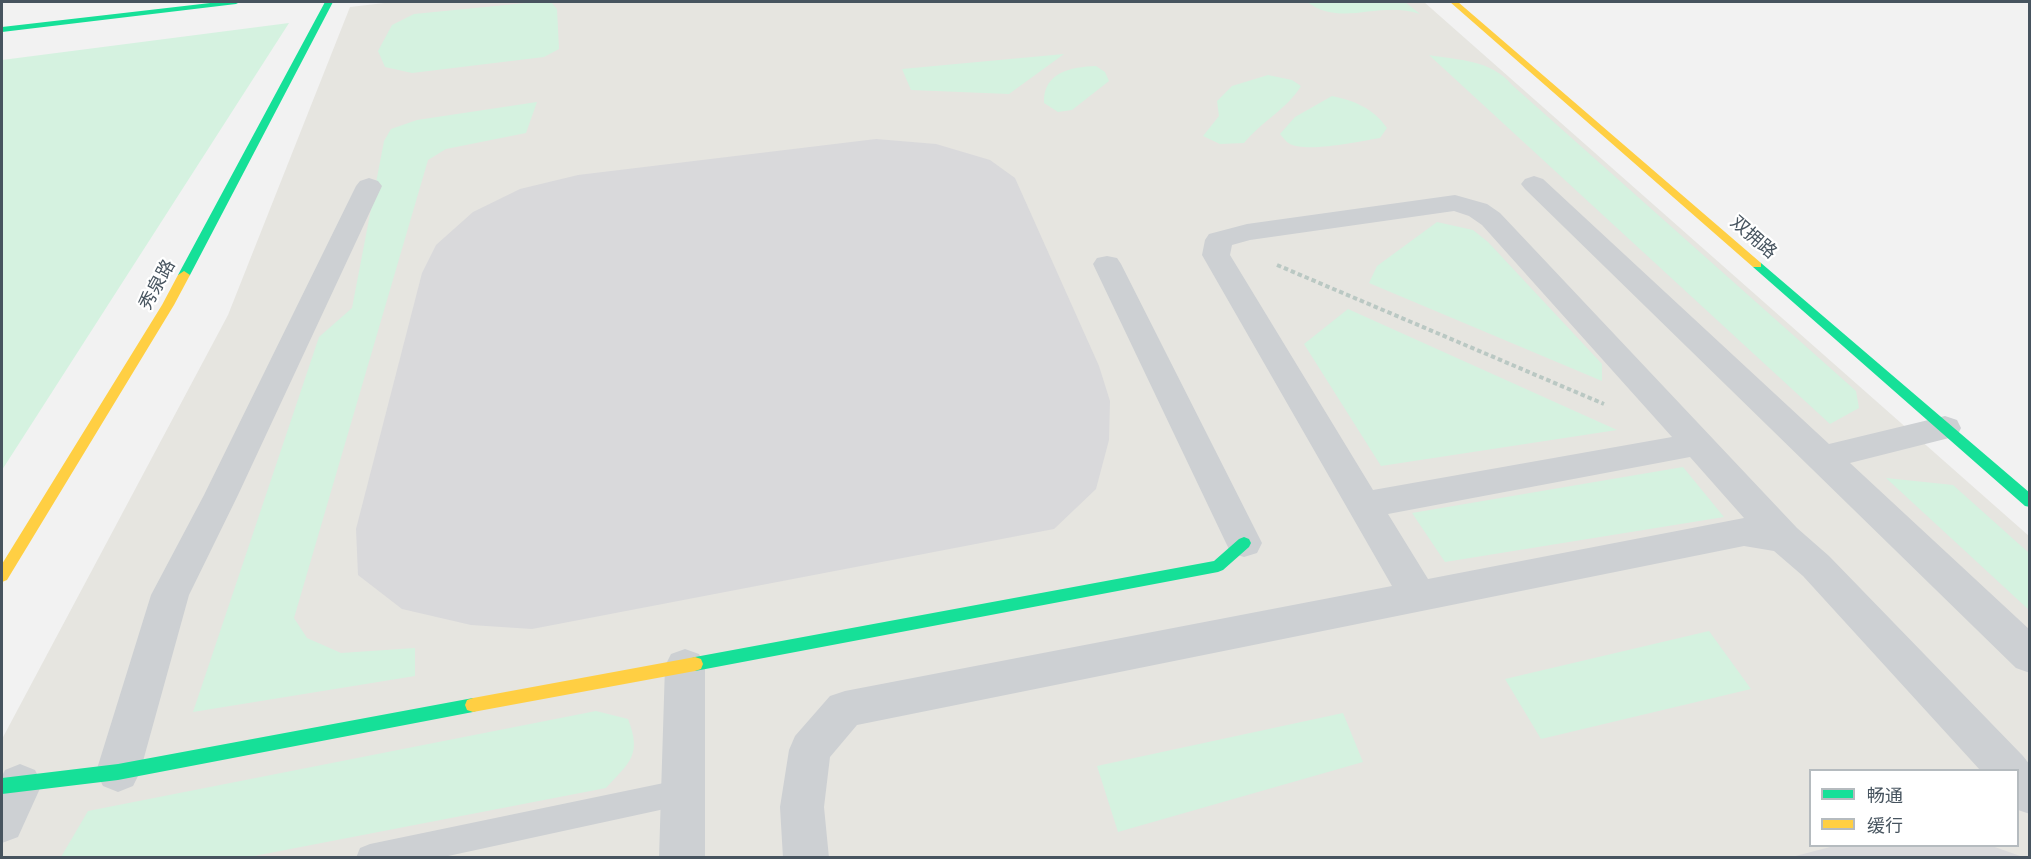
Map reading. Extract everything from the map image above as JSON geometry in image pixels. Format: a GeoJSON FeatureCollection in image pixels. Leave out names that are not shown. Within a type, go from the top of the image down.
{"type":"FeatureCollection","features":[{"type":"Feature","properties":{"kind":"street"},"geometry":{"type":"LineString","coordinates":[[2,30],[236,2]]}},
{"type":"Feature","properties":{"kind":"street","name":"秀泉路"},"geometry":{"type":"LineString","coordinates":[[2,576],[168,305],[329,2]]}},
{"type":"Feature","properties":{"kind":"street","name":"双拥路"},"geometry":{"type":"LineString","coordinates":[[1454,2],[2030,502]]}},
{"type":"Feature","properties":{"kind":"street"},"geometry":{"type":"LineString","coordinates":[[1534,184],[2030,656]]}},
{"type":"Feature","properties":{"kind":"street"},"geometry":{"type":"LineString","coordinates":[[118,772],[170,595],[221,495],[369,186]]}},
{"type":"Feature","properties":{"kind":"street"},"geometry":{"type":"LineString","coordinates":[[1418,596],[1216,255],[1219,240],[1246,232],[1455,203],[1478,210],[1491,219],[1784,538],[1816,566],[2006,769]]}},
{"type":"Feature","properties":{"kind":"street"},"geometry":{"type":"LineString","coordinates":[[2,822],[11,785],[118,772],[1218,566],[1244,543],[1107,264]]}},
{"type":"Feature","properties":{"kind":"street"},"geometry":{"type":"LineString","coordinates":[[1822,458],[1945,428]]}},
{"type":"Feature","properties":{"kind":"street"},"geometry":{"type":"LineString","coordinates":[[1364,505],[1698,444]]}},
{"type":"Feature","properties":{"kind":"street"},"geometry":{"type":"LineString","coordinates":[[806,858],[802,807],[810,750],[845,710],[1744,532],[1784,538]]}},
{"type":"Feature","properties":{"kind":"street"},"geometry":{"type":"LineString","coordinates":[[682,858],[685,666]]}},
{"type":"Feature","properties":{"kind":"street"},"geometry":{"type":"LineString","coordinates":[[2019,782],[2030,794]]}},
{"type":"Feature","properties":{"kind":"lane"},"geometry":{"type":"LineString","coordinates":[[370,858],[683,792]]}},
{"type":"Feature","properties":{"kind":"path"},"geometry":{"type":"LineString","coordinates":[[1219,240],[1611,407]]}},
{"type":"Feature","properties":{"kind":"shaded area"},"geometry":{"type":"Polygon","coordinates":[[[393,2],[1424,2],[2029,536],[2029,857],[2,858],[2,739],[228,315],[350,7],[393,2]]]}},
{"type":"Feature","properties":{"kind":"green space"},"geometry":{"type":"Polygon","coordinates":[[[536,2],[552,3],[557,9],[559,49],[544,57],[412,73],[385,67],[378,51],[392,25],[414,14],[536,2]]]}},
{"type":"Feature","properties":{"kind":"green space"},"geometry":{"type":"Polygon","coordinates":[[[1307,2],[1405,2],[1420,14],[1390,10],[1334,13],[1307,2]]]}},
{"type":"Feature","properties":{"kind":"green space"},"geometry":{"type":"Polygon","coordinates":[[[289,23],[2,470],[2,60],[289,23]]]}},
{"type":"Feature","properties":{"kind":"green space"},"geometry":{"type":"Polygon","coordinates":[[[1064,54],[1009,94],[911,90],[902,69],[1064,54]]]}},
{"type":"Feature","properties":{"kind":"green space"},"geometry":{"type":"Polygon","coordinates":[[[1429,55],[1474,62],[1495,70],[1504,77],[1856,391],[1859,408],[1830,424],[1429,55]]]}},
{"type":"Feature","properties":{"kind":"green space"},"geometry":{"type":"Polygon","coordinates":[[[1096,66],[1105,72],[1109,81],[1072,110],[1058,112],[1044,103],[1048,84],[1060,73],[1096,66]]]}},
{"type":"Feature","properties":{"kind":"green space"},"geometry":{"type":"Polygon","coordinates":[[[1268,75],[1292,80],[1301,86],[1289,102],[1244,143],[1220,144],[1203,136],[1219,116],[1217,101],[1232,86],[1268,75]]]}},
{"type":"Feature","properties":{"kind":"green space"},"geometry":{"type":"Polygon","coordinates":[[[1332,96],[1356,103],[1376,115],[1387,128],[1380,138],[1334,146],[1309,147],[1290,144],[1280,134],[1295,117],[1332,96]]]}},
{"type":"Feature","properties":{"kind":"green space"},"geometry":{"type":"Polygon","coordinates":[[[537,102],[526,133],[446,149],[428,160],[294,618],[307,638],[341,653],[415,648],[415,676],[193,712],[319,337],[352,308],[384,141],[391,129],[417,120],[537,102]]]}},
{"type":"Feature","properties":{"kind":"green space"},"geometry":{"type":"Polygon","coordinates":[[[1437,222],[1473,230],[1488,242],[1602,364],[1602,381],[1369,283],[1377,266],[1437,222]]]}},
{"type":"Feature","properties":{"kind":"green space"},"geometry":{"type":"Polygon","coordinates":[[[1348,309],[1617,430],[1381,466],[1304,344],[1348,309]]]}},
{"type":"Feature","properties":{"kind":"green space"},"geometry":{"type":"Polygon","coordinates":[[[1683,467],[1724,517],[1445,562],[1412,513],[1683,467]]]}},
{"type":"Feature","properties":{"kind":"green space"},"geometry":{"type":"Polygon","coordinates":[[[1886,478],[1953,485],[2029,553],[2029,610],[1886,478]]]}},
{"type":"Feature","properties":{"kind":"green space"},"geometry":{"type":"Polygon","coordinates":[[[1709,631],[1751,689],[1541,739],[1505,679],[1709,631]]]}},
{"type":"Feature","properties":{"kind":"green space"},"geometry":{"type":"Polygon","coordinates":[[[596,711],[628,719],[634,741],[634,750],[627,764],[606,788],[249,857],[61,857],[88,811],[596,711]]]}},
{"type":"Feature","properties":{"kind":"green space"},"geometry":{"type":"Polygon","coordinates":[[[1343,713],[1363,762],[1118,832],[1097,766],[1343,713]]]}},
{"type":"Feature","properties":{"kind":"building"},"geometry":{"type":"Polygon","coordinates":[[[876,139],[936,144],[990,160],[1015,178],[1099,366],[1110,401],[1109,440],[1096,489],[1054,529],[532,629],[471,625],[402,609],[358,575],[356,529],[422,273],[436,245],[473,212],[520,189],[578,175],[876,139]]]}},
{"type":"Feature","properties":{"kind":"building"},"geometry":{"type":"Polygon","coordinates":[[[1830,847],[1995,847],[2023,857],[1788,858],[1830,847]]]}},
{"type":"Feature","properties":{"kind":"traffic: fast"},"geometry":{"type":"LineString","coordinates":[[2,30],[236,2]]}},
{"type":"Feature","properties":{"kind":"traffic: fast"},"geometry":{"type":"LineString","coordinates":[[184,275],[329,2]]}},
{"type":"Feature","properties":{"kind":"traffic: fast"},"geometry":{"type":"LineString","coordinates":[[1757,265],[2030,502]]}},
{"type":"Feature","properties":{"kind":"traffic: fast"},"geometry":{"type":"LineString","coordinates":[[695,664],[1218,566],[1244,543]]}},
{"type":"Feature","properties":{"kind":"traffic: fast"},"geometry":{"type":"LineString","coordinates":[[2,786],[118,772],[473,705]]}},
{"type":"Feature","properties":{"kind":"traffic: slow"},"geometry":{"type":"LineString","coordinates":[[1454,2],[1757,265]]}},
{"type":"Feature","properties":{"kind":"traffic: slow"},"geometry":{"type":"LineString","coordinates":[[2,576],[168,305],[184,275]]}},
{"type":"Feature","properties":{"kind":"traffic: slow"},"geometry":{"type":"LineString","coordinates":[[473,705],[695,664]]}}]}
